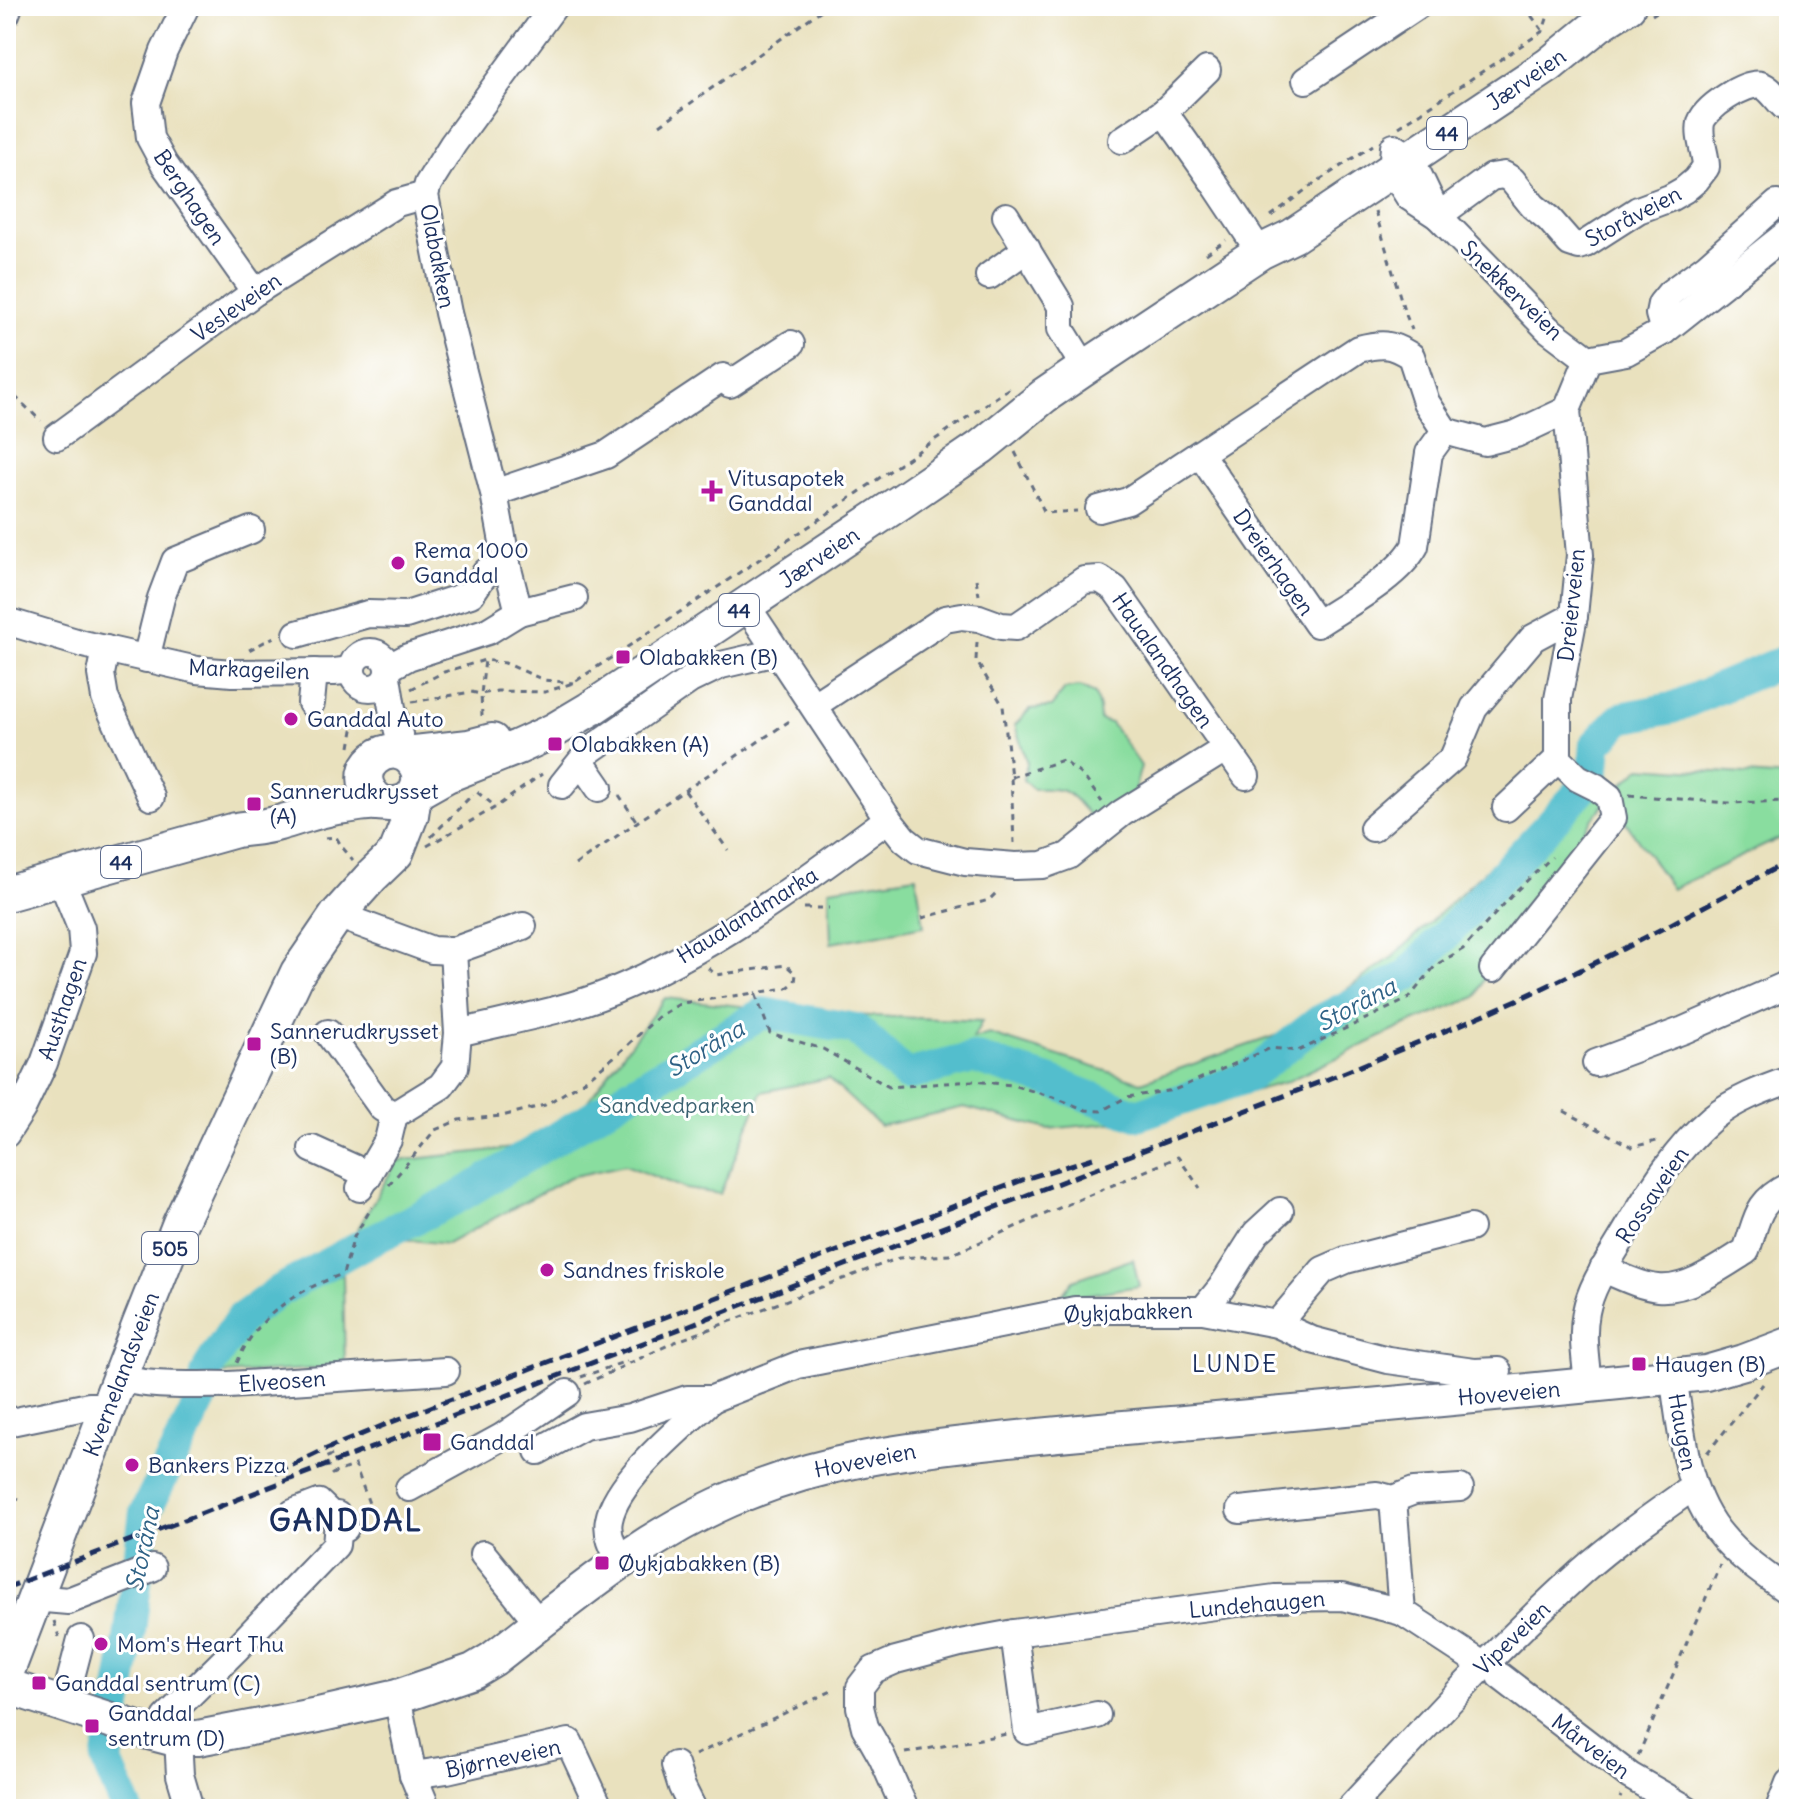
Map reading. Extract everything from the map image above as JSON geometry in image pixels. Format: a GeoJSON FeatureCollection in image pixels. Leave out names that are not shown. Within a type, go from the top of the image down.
{"type":"FeatureCollection","features":[{"type":"Feature","properties":{"kind":"main road","name":"Jærveien"},"geometry":{"type":"LineString","coordinates":[[236,830],[271,810],[351,777],[380,757],[469,747],[522,731],[543,719],[658,649],[973,438],[1044,396],[1254,242],[1285,227],[1601,6]]}},
{"type":"Feature","properties":{"kind":"main road","name":"Jærveien"},"geometry":{"type":"LineString","coordinates":[[1394,149],[1549,65],[1598,25],[1628,6]]}},
{"type":"Feature","properties":{"kind":"main road","name":"Jærveien"},"geometry":{"type":"LineString","coordinates":[[6,894],[329,807],[398,798],[553,731],[981,447],[1044,396]]}},
{"type":"Feature","properties":{"kind":"main road"},"geometry":{"type":"LineString","coordinates":[[380,757],[414,761],[419,771],[419,782],[398,798],[372,796],[366,787],[365,777],[380,757]]}},
{"type":"Feature","properties":{"kind":"main road","name":"Kvernelandsveien"},"geometry":{"type":"LineString","coordinates":[[6,1674],[180,1223],[298,972],[337,915],[372,876],[382,846],[384,822],[398,798]]}},
{"type":"Feature","properties":{"kind":"main road","name":"Hoveveien"},"geometry":{"type":"LineString","coordinates":[[6,1686],[170,1737],[219,1735],[397,1697],[473,1671],[493,1659],[620,1560],[697,1515],[787,1477],[837,1463],[886,1453],[1078,1432],[1706,1373],[1789,1345]]}},
{"type":"Feature","properties":{"kind":"street"},"geometry":{"type":"LineString","coordinates":[[6,14],[9,6]]}},
{"type":"Feature","properties":{"kind":"street","name":"Berghagen"},"geometry":{"type":"LineString","coordinates":[[186,6],[164,51],[146,103],[150,138],[164,164],[255,292]]}},
{"type":"Feature","properties":{"kind":"street","name":"Olabakken"},"geometry":{"type":"LineString","coordinates":[[519,612],[494,493],[448,313],[425,195],[428,184],[453,144],[554,6]]}},
{"type":"Feature","properties":{"kind":"street"},"geometry":{"type":"LineString","coordinates":[[1306,80],[1417,6]]}},
{"type":"Feature","properties":{"kind":"street"},"geometry":{"type":"LineString","coordinates":[[1122,140],[1164,112],[1207,70]]}},
{"type":"Feature","properties":{"kind":"street","name":"Storåveien"},"geometry":{"type":"LineString","coordinates":[[1438,216],[1491,177],[1504,175],[1565,239],[1579,246],[1638,210],[1670,198],[1696,180],[1706,167],[1700,133],[1702,118],[1723,100],[1741,89],[1760,85],[1789,110]]}},
{"type":"Feature","properties":{"kind":"street"},"geometry":{"type":"LineString","coordinates":[[1164,112],[1254,242]]}},
{"type":"Feature","properties":{"kind":"street","name":"Snekkerveien"},"geometry":{"type":"LineString","coordinates":[[1394,149],[1409,197],[1438,216],[1548,329],[1588,359]]}},
{"type":"Feature","properties":{"kind":"street","name":"Vesleveien"},"geometry":{"type":"LineString","coordinates":[[57,437],[255,292],[397,203],[425,195]]}},
{"type":"Feature","properties":{"kind":"street"},"geometry":{"type":"LineString","coordinates":[[1664,331],[1659,314],[1661,304],[1670,293],[1707,266],[1777,204]]}},
{"type":"Feature","properties":{"kind":"street"},"geometry":{"type":"LineString","coordinates":[[1006,216],[1061,306],[1061,329],[1085,368]]}},
{"type":"Feature","properties":{"kind":"street"},"geometry":{"type":"LineString","coordinates":[[1588,359],[1626,352],[1664,331],[1789,232]]}},
{"type":"Feature","properties":{"kind":"street"},"geometry":{"type":"LineString","coordinates":[[989,276],[1027,249]]}},
{"type":"Feature","properties":{"kind":"street"},"geometry":{"type":"LineString","coordinates":[[1099,509],[1128,501],[1358,349],[1381,343],[1397,347],[1411,356],[1426,402],[1445,431],[1485,442],[1516,434],[1567,410]]}},
{"type":"Feature","properties":{"kind":"street"},"geometry":{"type":"LineString","coordinates":[[494,493],[606,455],[723,377],[730,384],[791,344]]}},
{"type":"Feature","properties":{"kind":"street","name":"Dreierveien"},"geometry":{"type":"LineString","coordinates":[[1558,759],[1558,699],[1574,616],[1580,555],[1567,410],[1588,359]]}},
{"type":"Feature","properties":{"kind":"street","name":"Dreierhagen"},"geometry":{"type":"LineString","coordinates":[[1200,454],[1317,624],[1379,582],[1409,557],[1415,546],[1429,453],[1445,431]]}},
{"type":"Feature","properties":{"kind":"street"},"geometry":{"type":"LineString","coordinates":[[146,659],[161,598],[175,561],[251,530]]}},
{"type":"Feature","properties":{"kind":"street"},"geometry":{"type":"LineString","coordinates":[[297,634],[368,614],[406,615],[471,594],[486,572],[508,569]]}},
{"type":"Feature","properties":{"kind":"street","name":"Haualandhagen"},"geometry":{"type":"LineString","coordinates":[[814,705],[945,619],[962,616],[1016,627],[1084,580],[1100,579],[1115,589],[1246,776]]}},
{"type":"Feature","properties":{"kind":"street"},"geometry":{"type":"LineString","coordinates":[[380,757],[392,708],[373,675],[408,657],[488,631],[519,612],[574,598]]}},
{"type":"Feature","properties":{"kind":"street"},"geometry":{"type":"LineString","coordinates":[[746,605],[888,819],[904,839],[918,850],[965,862],[1043,865],[1068,856],[1114,820],[1225,749]]}},
{"type":"Feature","properties":{"kind":"street"},"geometry":{"type":"LineString","coordinates":[[1373,828],[1453,758],[1474,708],[1533,638],[1574,616]]}},
{"type":"Feature","properties":{"kind":"street","name":"Markageilen"},"geometry":{"type":"LineString","coordinates":[[6,621],[197,670],[373,675]]}},
{"type":"Feature","properties":{"kind":"street"},"geometry":{"type":"LineString","coordinates":[[106,649],[101,674],[105,698],[151,797]]}},
{"type":"Feature","properties":{"kind":"street"},"geometry":{"type":"LineString","coordinates":[[562,785],[590,750],[690,680],[721,665],[777,652]]}},
{"type":"Feature","properties":{"kind":"street"},"geometry":{"type":"LineString","coordinates":[[311,703],[314,672]]}},
{"type":"Feature","properties":{"kind":"street"},"geometry":{"type":"LineString","coordinates":[[1493,969],[1613,818],[1609,797],[1558,759],[1506,808]]}},
{"type":"Feature","properties":{"kind":"street"},"geometry":{"type":"LineString","coordinates":[[581,762],[599,788]]}},
{"type":"Feature","properties":{"kind":"street","name":"Haualandmarka"},"geometry":{"type":"LineString","coordinates":[[458,1033],[610,993],[697,951],[786,895],[888,819]]}},
{"type":"Feature","properties":{"kind":"street","name":"Austhagen"},"geometry":{"type":"LineString","coordinates":[[6,1134],[44,1063],[83,953],[81,928],[61,879]]}},
{"type":"Feature","properties":{"kind":"street"},"geometry":{"type":"LineString","coordinates":[[337,915],[432,950],[453,951],[523,926]]}},
{"type":"Feature","properties":{"kind":"street"},"geometry":{"type":"LineString","coordinates":[[371,1191],[394,1115],[441,1086],[455,1067],[458,1033],[453,951]]}},
{"type":"Feature","properties":{"kind":"street"},"geometry":{"type":"LineString","coordinates":[[1596,1063],[1684,1030],[1789,982]]}},
{"type":"Feature","properties":{"kind":"street"},"geometry":{"type":"LineString","coordinates":[[328,1033],[382,1108],[394,1115]]}},
{"type":"Feature","properties":{"kind":"street","name":"Rossaveien"},"geometry":{"type":"LineString","coordinates":[[1588,1385],[1583,1327],[1587,1307],[1603,1269],[1665,1168],[1714,1117],[1745,1097],[1789,1080]]}},
{"type":"Feature","properties":{"kind":"street"},"geometry":{"type":"LineString","coordinates":[[312,1149],[356,1169],[371,1191]]}},
{"type":"Feature","properties":{"kind":"street","name":"Rossaveien"},"geometry":{"type":"LineString","coordinates":[[1603,1269],[1661,1288],[1695,1282],[1746,1251],[1759,1210],[1774,1193],[1789,1186]]}},
{"type":"Feature","properties":{"kind":"street"},"geometry":{"type":"LineString","coordinates":[[1203,1310],[1256,1233],[1280,1211]]}},
{"type":"Feature","properties":{"kind":"street"},"geometry":{"type":"LineString","coordinates":[[1277,1324],[1323,1270],[1346,1260],[1470,1228]]}},
{"type":"Feature","properties":{"kind":"street","name":"Øykjabakken"},"geometry":{"type":"LineString","coordinates":[[620,1560],[611,1545],[609,1520],[618,1497],[647,1458],[712,1399],[798,1365],[1075,1310],[1203,1310],[1277,1324],[1312,1340],[1388,1360],[1474,1372],[1498,1371]]}},
{"type":"Feature","properties":{"kind":"street","name":"Elveosen"},"geometry":{"type":"LineString","coordinates":[[6,1423],[89,1406],[134,1382],[212,1385],[446,1371]]}},
{"type":"Feature","properties":{"kind":"street","name":"Haugen"},"geometry":{"type":"LineString","coordinates":[[1673,1376],[1693,1487],[1720,1534],[1734,1549],[1789,1592]]}},
{"type":"Feature","properties":{"kind":"street"},"geometry":{"type":"LineString","coordinates":[[409,1488],[502,1437],[569,1386]]}},
{"type":"Feature","properties":{"kind":"street","name":"Øykjabakken"},"geometry":{"type":"LineString","coordinates":[[538,1451],[584,1426],[630,1418],[687,1399],[712,1399]]}},
{"type":"Feature","properties":{"kind":"street","name":"Vipeveien"},"geometry":{"type":"LineString","coordinates":[[1349,1809],[1491,1671],[1583,1571],[1693,1487]]}},
{"type":"Feature","properties":{"kind":"street"},"geometry":{"type":"LineString","coordinates":[[1240,1510],[1377,1495],[1393,1499],[1414,1491],[1460,1488]]}},
{"type":"Feature","properties":{"kind":"street"},"geometry":{"type":"LineString","coordinates":[[1393,1499],[1402,1612]]}},
{"type":"Feature","properties":{"kind":"street"},"geometry":{"type":"LineString","coordinates":[[190,1809],[166,1718],[336,1545],[324,1518]]}},
{"type":"Feature","properties":{"kind":"street"},"geometry":{"type":"LineString","coordinates":[[483,1554],[539,1623]]}},
{"type":"Feature","properties":{"kind":"street"},"geometry":{"type":"LineString","coordinates":[[34,1603],[45,1599],[68,1601],[142,1572]]}},
{"type":"Feature","properties":{"kind":"street","name":"Lundehaugen"},"geometry":{"type":"LineString","coordinates":[[860,1687],[873,1670],[896,1660],[960,1643],[1275,1598],[1342,1597],[1402,1612],[1491,1671]]}},
{"type":"Feature","properties":{"kind":"street"},"geometry":{"type":"LineString","coordinates":[[1014,1633],[1027,1731],[1097,1715]]}},
{"type":"Feature","properties":{"kind":"street"},"geometry":{"type":"LineString","coordinates":[[66,1707],[81,1639]]}},
{"type":"Feature","properties":{"kind":"street","name":"Mårveien"},"geometry":{"type":"LineString","coordinates":[[1491,1671],[1630,1776],[1687,1809]]}},
{"type":"Feature","properties":{"kind":"street"},"geometry":{"type":"LineString","coordinates":[[860,1687],[860,1707],[865,1727],[905,1809]]}},
{"type":"Feature","properties":{"kind":"street","name":"Bjørneveien"},"geometry":{"type":"LineString","coordinates":[[397,1697],[413,1775],[427,1809]]}},
{"type":"Feature","properties":{"kind":"street","name":"Bjørneveien"},"geometry":{"type":"LineString","coordinates":[[413,1775],[569,1742],[600,1809]]}},
{"type":"Feature","properties":{"kind":"street"},"geometry":{"type":"LineString","coordinates":[[675,1765],[693,1809]]}},
{"type":"Feature","properties":{"kind":"street"},"geometry":{"type":"LineString","coordinates":[[1779,1809],[1789,1783]]}},
{"type":"Feature","properties":{"kind":"path"},"geometry":{"type":"LineString","coordinates":[[660,125],[827,6]]}},
{"type":"Feature","properties":{"kind":"path"},"geometry":{"type":"LineString","coordinates":[[1524,6],[1543,31]]}},
{"type":"Feature","properties":{"kind":"path"},"geometry":{"type":"LineString","coordinates":[[1203,257],[1226,240],[1254,242],[1312,185],[1394,149],[1543,31],[1551,6]]}},
{"type":"Feature","properties":{"kind":"path"},"geometry":{"type":"LineString","coordinates":[[1375,211],[1417,343],[1411,356]]}},
{"type":"Feature","properties":{"kind":"path"},"geometry":{"type":"LineString","coordinates":[[402,704],[471,692],[545,692],[573,683],[823,517],[1011,387]]}},
{"type":"Feature","properties":{"kind":"path"},"geometry":{"type":"LineString","coordinates":[[6,388],[57,437]]}},
{"type":"Feature","properties":{"kind":"path"},"geometry":{"type":"LineString","coordinates":[[1014,449],[1045,513],[1099,509]]}},
{"type":"Feature","properties":{"kind":"path"},"geometry":{"type":"LineString","coordinates":[[976,579],[981,604],[976,660],[1003,706],[1011,777],[1015,866]]}},
{"type":"Feature","properties":{"kind":"path"},"geometry":{"type":"LineString","coordinates":[[244,654],[282,633],[297,634]]}},
{"type":"Feature","properties":{"kind":"path"},"geometry":{"type":"LineString","coordinates":[[411,689],[444,672],[485,660],[505,663],[544,680],[573,683]]}},
{"type":"Feature","properties":{"kind":"path"},"geometry":{"type":"LineString","coordinates":[[482,717],[485,660]]}},
{"type":"Feature","properties":{"kind":"path"},"geometry":{"type":"LineString","coordinates":[[575,865],[814,705]]}},
{"type":"Feature","properties":{"kind":"path"},"geometry":{"type":"LineString","coordinates":[[366,714],[353,730],[380,757]]}},
{"type":"Feature","properties":{"kind":"path"},"geometry":{"type":"LineString","coordinates":[[1011,777],[1063,760],[1084,777],[1114,820]]}},
{"type":"Feature","properties":{"kind":"path"},"geometry":{"type":"LineString","coordinates":[[417,852],[476,791],[496,807]]}},
{"type":"Feature","properties":{"kind":"path"},"geometry":{"type":"LineString","coordinates":[[685,791],[728,850]]}},
{"type":"Feature","properties":{"kind":"path"},"geometry":{"type":"LineString","coordinates":[[922,918],[989,900],[996,893]]}},
{"type":"Feature","properties":{"kind":"path"},"geometry":{"type":"LineString","coordinates":[[212,1385],[240,1356],[249,1339],[270,1314],[297,1294],[343,1274],[371,1191],[435,1130],[459,1120],[502,1116],[545,1105],[596,1072],[658,1017],[681,1003],[787,988],[795,982],[796,974],[786,965],[716,975],[702,963],[697,951]]}},
{"type":"Feature","properties":{"kind":"path"},"geometry":{"type":"LineString","coordinates":[[755,993],[770,1033],[823,1049],[889,1087],[973,1081],[1012,1085],[1086,1110],[1101,1111],[1127,1097],[1174,1090],[1271,1048],[1298,1051]]}},
{"type":"Feature","properties":{"kind":"path"},"geometry":{"type":"LineString","coordinates":[[1564,1111],[1632,1147],[1658,1141]]}},
{"type":"Feature","properties":{"kind":"path"},"geometry":{"type":"LineString","coordinates":[[569,1386],[675,1342],[899,1258],[950,1255],[1178,1157],[1200,1188]]}},
{"type":"Feature","properties":{"kind":"path"},"geometry":{"type":"LineString","coordinates":[[569,1386],[642,1357]]}},
{"type":"Feature","properties":{"kind":"path"},"geometry":{"type":"LineString","coordinates":[[1707,1452],[1764,1383]]}},
{"type":"Feature","properties":{"kind":"path"},"geometry":{"type":"LineString","coordinates":[[332,1455],[325,1458],[332,1474],[355,1465],[371,1509]]}},
{"type":"Feature","properties":{"kind":"path"},"geometry":{"type":"LineString","coordinates":[[6,1494],[19,1499]]}},
{"type":"Feature","properties":{"kind":"path"},"geometry":{"type":"LineString","coordinates":[[1615,1809],[1720,1565]]}},
{"type":"Feature","properties":{"kind":"path"},"geometry":{"type":"LineString","coordinates":[[675,1765],[838,1688],[860,1687]]}},
{"type":"Feature","properties":{"kind":"path"},"geometry":{"type":"LineString","coordinates":[[882,1757],[1027,1731]]}},
{"type":"Feature","properties":{"kind":"green space"},"geometry":{"type":"Polygon","coordinates":[[[1079,687],[1095,694],[1100,720],[1111,723],[1141,766],[1134,792],[1093,819],[1068,794],[1055,789],[1033,789],[1023,780],[1027,763],[1015,725],[1030,709],[1051,707],[1065,689],[1079,687]]]}},
{"type":"Feature","properties":{"kind":"green space","name":"Sandvedparken"},"geometry":{"type":"Polygon","coordinates":[[[1641,767],[1789,777],[1789,834],[1672,889],[1609,798],[1506,930],[1476,997],[1406,1025],[1286,1082],[1151,1119],[1048,1129],[964,1107],[880,1126],[828,1078],[762,1092],[720,1194],[686,1189],[625,1165],[570,1177],[447,1244],[355,1234],[397,1161],[556,1143],[665,998],[807,1013],[982,1021],[973,1039],[989,1034],[1141,1082],[1286,1032],[1394,956],[1573,788],[1609,797],[1641,767]]]}},
{"type":"Feature","properties":{"kind":"green space"},"geometry":{"type":"Polygon","coordinates":[[[916,876],[924,926],[831,943],[829,889],[916,876]]]}},
{"type":"Feature","properties":{"kind":"green space"},"geometry":{"type":"Polygon","coordinates":[[[1133,1259],[1139,1286],[1059,1299],[1073,1280],[1133,1259]]]}},
{"type":"Feature","properties":{"kind":"green space"},"geometry":{"type":"Polygon","coordinates":[[[343,1274],[345,1367],[206,1375],[223,1345],[278,1297],[343,1274]]]}},
{"type":"Feature","properties":{"kind":"waterway","name":"Storåna"},"geometry":{"type":"LineString","coordinates":[[127,1809],[107,1762],[129,1639],[145,1512],[203,1396],[210,1365],[240,1319],[279,1291],[358,1247],[457,1198],[763,1013],[856,1029],[906,1075],[974,1058],[1049,1081],[1137,1115],[1248,1077],[1319,1021],[1407,976],[1593,778],[1596,744],[1621,718],[1672,708],[1789,659]]}},
{"type":"Feature","properties":{"kind":"railway"},"geometry":{"type":"LineString","coordinates":[[166,1527],[1419,1042],[1596,962],[1789,861]]}},
{"type":"Feature","properties":{"kind":"railway"},"geometry":{"type":"LineString","coordinates":[[276,1473],[389,1423],[1025,1179],[1093,1158]]}},
{"type":"Feature","properties":{"kind":"railway"},"geometry":{"type":"LineString","coordinates":[[6,1588],[175,1523]]}},
{"type":"Feature","properties":{"kind":"place","name":"Vitusapotek Ganddal"},"geometry":{"type":"Point","coordinates":[712,491]}},
{"type":"Feature","properties":{"kind":"place","name":"Rema 1000 Ganddal"},"geometry":{"type":"Point","coordinates":[398,563]}},
{"type":"Feature","properties":{"kind":"place","name":"Olabakken (B)"},"geometry":{"type":"Point","coordinates":[623,657]}},
{"type":"Feature","properties":{"kind":"place","name":"Ganddal Auto"},"geometry":{"type":"Point","coordinates":[291,719]}},
{"type":"Feature","properties":{"kind":"place","name":"Olabakken (A)"},"geometry":{"type":"Point","coordinates":[555,744]}},
{"type":"Feature","properties":{"kind":"place","name":"Sannerudkrysset (A)"},"geometry":{"type":"Point","coordinates":[254,804]}},
{"type":"Feature","properties":{"kind":"place","name":"Sannerudkrysset (B)"},"geometry":{"type":"Point","coordinates":[254,1044]}},
{"type":"Feature","properties":{"kind":"place","name":"Sandnes friskole"},"geometry":{"type":"Point","coordinates":[547,1270]}},
{"type":"Feature","properties":{"kind":"place","name":"Haugen (B)"},"geometry":{"type":"Point","coordinates":[1639,1364]}},
{"type":"Feature","properties":{"kind":"place","name":"Ganddal"},"geometry":{"type":"Point","coordinates":[432,1442]}},
{"type":"Feature","properties":{"kind":"place","name":"Bankers Pizza"},"geometry":{"type":"Point","coordinates":[132,1465]}},
{"type":"Feature","properties":{"kind":"place","name":"Øykjabakken (B)"},"geometry":{"type":"Point","coordinates":[602,1563]}},
{"type":"Feature","properties":{"kind":"place","name":"Mom's Heart Thu"},"geometry":{"type":"Point","coordinates":[101,1644]}},
{"type":"Feature","properties":{"kind":"place","name":"Ganddal sentrum (C)"},"geometry":{"type":"Point","coordinates":[39,1683]}},
{"type":"Feature","properties":{"kind":"place","name":"Ganddal sentrum (D)"},"geometry":{"type":"Point","coordinates":[92,1726]}},
{"type":"Feature","properties":{"kind":"district","name":"LUNDE"},"geometry":{"type":"Point","coordinates":[1235,1363]}},
{"type":"Feature","properties":{"kind":"district","name":"GANDDAL"},"geometry":{"type":"Point","coordinates":[346,1520]}}]}
